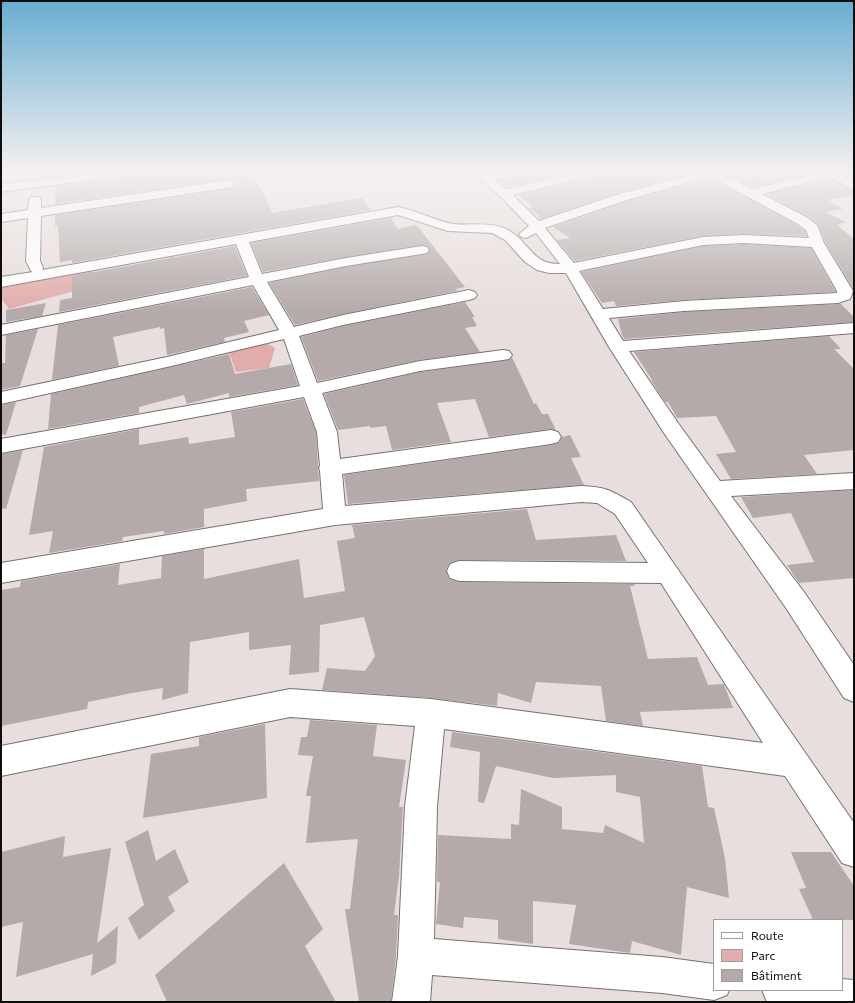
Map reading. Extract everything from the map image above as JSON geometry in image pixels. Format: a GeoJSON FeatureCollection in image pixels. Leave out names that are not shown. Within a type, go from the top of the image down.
{"type":"FeatureCollection","features":[{"type":"Feature","properties":{"kind":"street"},"geometry":{"type":"LineString","coordinates":[[34,219],[33,261],[36,268]]}},
{"type":"Feature","properties":{"kind":"street"},"geometry":{"type":"LineString","coordinates":[[1,275],[320,219]]}},
{"type":"Feature","properties":{"kind":"street"},"geometry":{"type":"LineString","coordinates":[[1,282],[354,219]]}},
{"type":"Feature","properties":{"kind":"street"},"geometry":{"type":"LineString","coordinates":[[425,219],[453,228],[467,229],[481,227],[497,230],[506,234],[516,242],[533,262],[543,268],[553,269],[570,268],[703,241],[744,239],[817,243]]}},
{"type":"Feature","properties":{"kind":"street"},"geometry":{"type":"LineString","coordinates":[[530,219],[570,268],[618,347],[714,489],[795,600],[854,689]]}},
{"type":"Feature","properties":{"kind":"street"},"geometry":{"type":"LineString","coordinates":[[516,242],[537,226],[558,219]]}},
{"type":"Feature","properties":{"kind":"street"},"geometry":{"type":"LineString","coordinates":[[599,314],[684,306],[838,298],[844,296],[845,291],[817,243],[812,228],[799,219]]}},
{"type":"Feature","properties":{"kind":"street"},"geometry":{"type":"LineString","coordinates":[[240,239],[257,279],[290,334],[327,432],[329,468],[335,516]]}},
{"type":"Feature","properties":{"kind":"street"},"geometry":{"type":"LineString","coordinates":[[1,330],[346,262],[422,250]]}},
{"type":"Feature","properties":{"kind":"street"},"geometry":{"type":"LineString","coordinates":[[836,276],[854,277]]}},
{"type":"Feature","properties":{"kind":"street"},"geometry":{"type":"LineString","coordinates":[[1,398],[290,334],[343,320],[469,295]]}},
{"type":"Feature","properties":{"kind":"street"},"geometry":{"type":"LineString","coordinates":[[618,347],[854,328]]}},
{"type":"Feature","properties":{"kind":"street"},"geometry":{"type":"LineString","coordinates":[[1,446],[310,390],[420,366],[503,355]]}},
{"type":"Feature","properties":{"kind":"street"},"geometry":{"type":"LineString","coordinates":[[329,468],[552,436]]}},
{"type":"Feature","properties":{"kind":"street"},"geometry":{"type":"LineString","coordinates":[[714,489],[854,481]]}},
{"type":"Feature","properties":{"kind":"street"},"geometry":{"type":"LineString","coordinates":[[1,573],[335,516],[581,494],[601,496],[623,508],[854,851]]}},
{"type":"Feature","properties":{"kind":"street"},"geometry":{"type":"LineString","coordinates":[[459,571],[668,573]]}},
{"type":"Feature","properties":{"kind":"street"},"geometry":{"type":"LineString","coordinates":[[1,761],[290,703],[431,713],[793,762]]}},
{"type":"Feature","properties":{"kind":"street"},"geometry":{"type":"LineString","coordinates":[[411,1002],[416,956],[421,806],[431,713]]}},
{"type":"Feature","properties":{"kind":"street"},"geometry":{"type":"LineString","coordinates":[[416,956],[654,974],[713,982]]}},
{"type":"Feature","properties":{"kind":"street"},"geometry":{"type":"LineString","coordinates":[[789,991],[854,999]]}},
{"type":"Feature","properties":{"kind":"green space"},"geometry":{"type":"Polygon","coordinates":[[[94,267],[92,286],[9,309],[1,298],[1,286],[94,267]]]}},
{"type":"Feature","properties":{"kind":"green space"},"geometry":{"type":"Polygon","coordinates":[[[262,341],[275,348],[269,368],[236,372],[228,349],[262,341]]]}},
{"type":"Feature","properties":{"kind":"building"},"geometry":{"type":"Polygon","coordinates":[[[55,219],[321,219],[72,263],[72,260],[60,262],[58,225],[55,226],[55,219]]]}},
{"type":"Feature","properties":{"kind":"building"},"geometry":{"type":"Polygon","coordinates":[[[392,219],[398,229],[415,225],[419,228],[465,287],[456,289],[457,291],[295,325],[269,283],[346,267],[427,254],[430,249],[427,246],[422,245],[263,272],[251,243],[392,219]]]}},
{"type":"Feature","properties":{"kind":"building"},"geometry":{"type":"Polygon","coordinates":[[[576,219],[785,219],[805,231],[807,236],[744,234],[703,236],[575,261],[557,240],[570,238],[553,227],[576,219]]]}},
{"type":"Feature","properties":{"kind":"building"},"geometry":{"type":"Polygon","coordinates":[[[811,219],[839,219],[846,222],[837,225],[854,239],[854,290],[825,242],[818,224],[811,219]]]}},
{"type":"Feature","properties":{"kind":"building"},"geometry":{"type":"Polygon","coordinates":[[[744,244],[811,248],[836,292],[684,300],[616,306],[614,301],[602,303],[581,272],[703,246],[744,244]]]}},
{"type":"Feature","properties":{"kind":"building"},"geometry":{"type":"Polygon","coordinates":[[[235,246],[247,276],[59,312],[60,300],[72,298],[72,276],[235,246]]]}},
{"type":"Feature","properties":{"kind":"building"},"geometry":{"type":"Polygon","coordinates":[[[252,287],[269,315],[244,321],[249,332],[224,338],[225,342],[167,355],[164,328],[160,329],[160,327],[113,337],[119,366],[52,380],[58,325],[252,287]]]}},
{"type":"Feature","properties":{"kind":"building"},"geometry":{"type":"Polygon","coordinates":[[[465,302],[475,317],[472,317],[477,326],[465,328],[480,352],[420,360],[318,381],[301,337],[343,326],[465,302]]]}},
{"type":"Feature","properties":{"kind":"building"},"geometry":{"type":"Polygon","coordinates":[[[46,303],[42,316],[6,322],[6,310],[46,303]]]}},
{"type":"Feature","properties":{"kind":"building"},"geometry":{"type":"Polygon","coordinates":[[[841,304],[854,317],[854,322],[624,339],[618,319],[684,312],[841,304]]]}},
{"type":"Feature","properties":{"kind":"building"},"geometry":{"type":"Polygon","coordinates":[[[38,329],[20,386],[1,390],[1,363],[5,363],[6,335],[38,329]]]}},
{"type":"Feature","properties":{"kind":"building"},"geometry":{"type":"Polygon","coordinates":[[[829,336],[841,349],[834,349],[854,369],[854,450],[804,455],[817,474],[731,479],[716,454],[736,452],[716,416],[677,418],[668,402],[665,402],[634,352],[829,336]]]}},
{"type":"Feature","properties":{"kind":"building"},"geometry":{"type":"Polygon","coordinates":[[[229,354],[235,374],[291,364],[298,385],[229,397],[229,393],[187,404],[184,395],[139,407],[139,413],[48,429],[51,394],[229,354]]]}},
{"type":"Feature","properties":{"kind":"building"},"geometry":{"type":"Polygon","coordinates":[[[512,357],[534,404],[536,403],[542,414],[548,414],[556,430],[551,429],[489,437],[475,399],[437,403],[451,442],[392,450],[386,426],[370,428],[370,426],[338,430],[324,394],[420,372],[509,360],[512,357]]]}},
{"type":"Feature","properties":{"kind":"building"},"geometry":{"type":"Polygon","coordinates":[[[303,399],[316,432],[319,481],[246,489],[247,501],[204,509],[204,527],[164,534],[164,531],[123,537],[122,541],[49,553],[53,531],[29,535],[44,447],[139,429],[139,445],[188,437],[189,444],[235,437],[231,412],[303,399]]]}},
{"type":"Feature","properties":{"kind":"building"},"geometry":{"type":"Polygon","coordinates":[[[16,402],[6,435],[1,434],[1,405],[16,402]]]}},
{"type":"Feature","properties":{"kind":"building"},"geometry":{"type":"Polygon","coordinates":[[[570,435],[581,457],[571,458],[584,485],[348,504],[344,475],[551,445],[559,443],[562,437],[570,435]]]}},
{"type":"Feature","properties":{"kind":"building"},"geometry":{"type":"Polygon","coordinates":[[[23,450],[6,509],[1,508],[1,454],[23,450]]]}},
{"type":"Feature","properties":{"kind":"building"},"geometry":{"type":"Polygon","coordinates":[[[854,490],[854,578],[799,583],[787,565],[814,562],[791,513],[753,518],[741,497],[854,490]]]}},
{"type":"Feature","properties":{"kind":"building"},"geometry":{"type":"Polygon","coordinates":[[[527,509],[536,540],[616,535],[626,561],[459,560],[449,563],[446,570],[449,579],[459,582],[634,584],[635,586],[630,586],[648,659],[697,657],[708,685],[724,684],[733,708],[640,712],[643,726],[606,721],[601,686],[536,682],[531,703],[498,693],[497,706],[431,698],[322,690],[327,668],[365,671],[375,656],[364,617],[320,625],[319,672],[289,675],[291,645],[249,650],[249,632],[190,642],[188,693],[162,700],[163,688],[132,693],[88,702],[87,709],[1,726],[1,590],[20,587],[21,581],[120,564],[118,585],[161,578],[162,556],[204,549],[204,579],[299,559],[304,598],[345,591],[337,541],[355,538],[352,525],[527,509]]]}},
{"type":"Feature","properties":{"kind":"building"},"geometry":{"type":"Polygon","coordinates":[[[310,720],[377,725],[373,756],[406,760],[399,807],[403,807],[399,876],[394,915],[398,915],[396,956],[391,1002],[359,1002],[345,909],[350,909],[358,839],[306,843],[311,796],[306,796],[313,756],[298,755],[301,737],[307,737],[310,720]]]}},
{"type":"Feature","properties":{"kind":"building"},"geometry":{"type":"Polygon","coordinates":[[[265,724],[267,798],[143,818],[151,754],[199,746],[199,737],[265,724]]]}},
{"type":"Feature","properties":{"kind":"building"},"geometry":{"type":"Polygon","coordinates":[[[452,732],[702,766],[708,807],[714,808],[725,858],[729,898],[687,887],[681,955],[632,941],[630,953],[569,944],[576,905],[533,901],[533,944],[498,939],[498,920],[464,917],[463,928],[436,924],[440,882],[437,882],[438,835],[511,839],[511,824],[519,825],[521,789],[562,807],[562,829],[603,833],[605,825],[644,843],[640,797],[616,792],[616,775],[553,778],[496,766],[484,803],[478,802],[480,752],[450,747],[452,732]]]}},
{"type":"Feature","properties":{"kind":"building"},"geometry":{"type":"Polygon","coordinates":[[[148,830],[156,861],[175,849],[189,882],[168,897],[175,911],[139,940],[128,918],[144,905],[125,842],[148,830]]]}},
{"type":"Feature","properties":{"kind":"building"},"geometry":{"type":"Polygon","coordinates":[[[65,836],[63,857],[111,848],[97,943],[118,926],[116,963],[91,976],[93,954],[16,977],[23,922],[1,927],[1,852],[65,836]]]}},
{"type":"Feature","properties":{"kind":"building"},"geometry":{"type":"Polygon","coordinates":[[[791,852],[831,852],[854,886],[854,920],[813,919],[799,889],[806,888],[791,852]]]}},
{"type":"Feature","properties":{"kind":"building"},"geometry":{"type":"Polygon","coordinates":[[[284,863],[323,929],[305,946],[336,1002],[167,1002],[155,975],[284,863]]]}}]}
